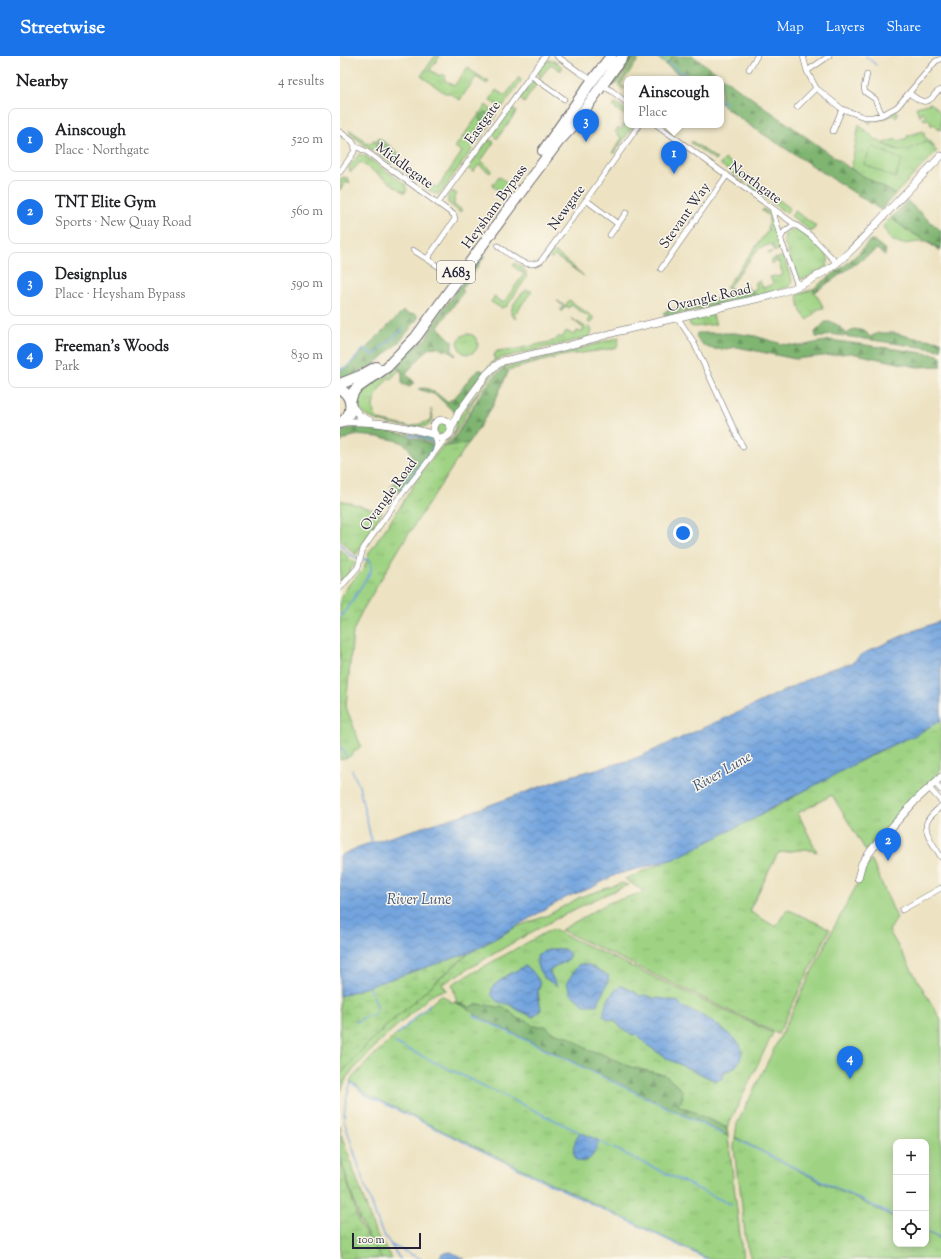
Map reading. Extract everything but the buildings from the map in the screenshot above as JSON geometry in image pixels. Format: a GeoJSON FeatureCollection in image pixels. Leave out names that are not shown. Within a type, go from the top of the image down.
{"type":"FeatureCollection","features":[{"type":"Feature","properties":{"kind":"highway","name":"Heysham Bypass"},"geometry":{"type":"LineString","coordinates":[[351,403],[354,391],[388,367],[416,337],[598,83],[611,56]]}},
{"type":"Feature","properties":{"kind":"highway","name":"A683"},"geometry":{"type":"LineString","coordinates":[[598,83],[616,56]]}},
{"type":"Feature","properties":{"kind":"highway","name":"Heysham Bypass"},"geometry":{"type":"LineString","coordinates":[[340,384],[360,376],[374,368],[406,341],[564,122],[577,111],[594,87],[599,85],[598,83],[623,56]]}},
{"type":"Feature","properties":{"kind":"highway"},"geometry":{"type":"LineString","coordinates":[[340,389],[348,396],[351,403]]}},
{"type":"Feature","properties":{"kind":"highway","name":"A683"},"geometry":{"type":"LineString","coordinates":[[341,422],[349,414],[351,403]]}},
{"type":"Feature","properties":{"kind":"main road","name":"Ovangle Road"},"geometry":{"type":"LineString","coordinates":[[451,429],[459,412],[486,375],[503,361],[560,348],[620,330],[769,296],[798,286],[825,272],[837,263],[940,158]]}},
{"type":"Feature","properties":{"kind":"main road"},"geometry":{"type":"LineString","coordinates":[[351,403],[360,416],[376,424]]}},
{"type":"Feature","properties":{"kind":"main road","name":"Ovangle Road"},"geometry":{"type":"LineString","coordinates":[[444,420],[449,419],[459,412]]}},
{"type":"Feature","properties":{"kind":"main road"},"geometry":{"type":"LineString","coordinates":[[341,422],[358,422],[409,429],[435,435],[440,438],[448,436],[451,429],[449,422],[444,420],[438,420],[434,424],[423,428],[409,429]]}},
{"type":"Feature","properties":{"kind":"main road"},"geometry":{"type":"LineString","coordinates":[[434,424],[433,430],[435,435]]}},
{"type":"Feature","properties":{"kind":"main road"},"geometry":{"type":"LineString","coordinates":[[858,878],[862,863],[873,848],[903,814],[941,776]]}},
{"type":"Feature","properties":{"kind":"street","name":"Eastgate"},"geometry":{"type":"LineString","coordinates":[[438,203],[545,56]]}},
{"type":"Feature","properties":{"kind":"street"},"geometry":{"type":"LineString","coordinates":[[557,56],[579,72],[612,91],[624,101]]}},
{"type":"Feature","properties":{"kind":"street"},"geometry":{"type":"LineString","coordinates":[[749,69],[757,56]]}},
{"type":"Feature","properties":{"kind":"street"},"geometry":{"type":"LineString","coordinates":[[803,56],[807,71],[816,88],[842,109],[862,117],[882,115],[897,107],[937,59]]}},
{"type":"Feature","properties":{"kind":"street"},"geometry":{"type":"LineString","coordinates":[[807,71],[829,56]]}},
{"type":"Feature","properties":{"kind":"street"},"geometry":{"type":"LineString","coordinates":[[867,74],[864,88],[865,92],[875,100],[882,115]]}},
{"type":"Feature","properties":{"kind":"street"},"geometry":{"type":"LineString","coordinates":[[530,76],[564,99]]}},
{"type":"Feature","properties":{"kind":"street"},"geometry":{"type":"LineString","coordinates":[[797,106],[816,88]]}},
{"type":"Feature","properties":{"kind":"street"},"geometry":{"type":"LineString","coordinates":[[909,93],[920,101],[925,102],[931,99],[936,92],[941,90]]}},
{"type":"Feature","properties":{"kind":"street"},"geometry":{"type":"LineString","coordinates":[[833,131],[842,109]]}},
{"type":"Feature","properties":{"kind":"street","name":"Newgate"},"geometry":{"type":"LineString","coordinates":[[498,246],[526,264],[532,265],[538,263],[586,200],[637,128]]}},
{"type":"Feature","properties":{"kind":"street","name":"Northgate"},"geometry":{"type":"LineString","coordinates":[[660,128],[795,224],[818,242],[837,263]]}},
{"type":"Feature","properties":{"kind":"street","name":"Middlegate"},"geometry":{"type":"LineString","coordinates":[[340,132],[352,141],[355,146],[367,152],[452,212],[455,219],[427,259]]}},
{"type":"Feature","properties":{"kind":"street"},"geometry":{"type":"LineString","coordinates":[[340,172],[354,152],[355,146]]}},
{"type":"Feature","properties":{"kind":"street","name":"Stevant Way"},"geometry":{"type":"LineString","coordinates":[[661,269],[727,176]]}},
{"type":"Feature","properties":{"kind":"street"},"geometry":{"type":"LineString","coordinates":[[586,200],[618,224]]}},
{"type":"Feature","properties":{"kind":"street"},"geometry":{"type":"LineString","coordinates":[[772,208],[798,286]]}},
{"type":"Feature","properties":{"kind":"street"},"geometry":{"type":"LineString","coordinates":[[610,235],[626,213]]}},
{"type":"Feature","properties":{"kind":"street"},"geometry":{"type":"LineString","coordinates":[[781,238],[784,232],[795,224]]}},
{"type":"Feature","properties":{"kind":"street"},"geometry":{"type":"LineString","coordinates":[[414,250],[441,268]]}},
{"type":"Feature","properties":{"kind":"street"},"geometry":{"type":"LineString","coordinates":[[677,317],[693,341],[743,447]]}},
{"type":"Feature","properties":{"kind":"street","name":"Ovangle Road"},"geometry":{"type":"LineString","coordinates":[[435,435],[437,445],[435,452]]}},
{"type":"Feature","properties":{"kind":"street","name":"Ovangle Road"},"geometry":{"type":"LineString","coordinates":[[340,588],[359,565],[363,551],[398,498],[448,436]]}},
{"type":"Feature","properties":{"kind":"street"},"geometry":{"type":"LineString","coordinates":[[935,783],[941,790]]}},
{"type":"Feature","properties":{"kind":"street"},"geometry":{"type":"LineString","coordinates":[[929,788],[941,801]]}},
{"type":"Feature","properties":{"kind":"street"},"geometry":{"type":"LineString","coordinates":[[941,806],[928,819],[925,825],[927,832],[941,857]]}},
{"type":"Feature","properties":{"kind":"street"},"geometry":{"type":"LineString","coordinates":[[902,910],[941,888]]}},
{"type":"Feature","properties":{"kind":"green space"},"geometry":{"type":"Polygon","coordinates":[[[435,56],[440,56],[430,70],[440,76],[442,74],[446,76],[444,79],[454,86],[468,67],[471,69],[470,70],[489,82],[487,84],[476,77],[460,100],[449,93],[445,93],[421,76],[435,56]]]}},
{"type":"Feature","properties":{"kind":"green space"},"geometry":{"type":"Polygon","coordinates":[[[627,56],[636,56],[615,85],[613,78],[627,56]]]}},
{"type":"Feature","properties":{"kind":"green space"},"geometry":{"type":"Polygon","coordinates":[[[638,56],[641,56],[627,76],[624,76],[624,80],[621,84],[624,88],[622,89],[619,83],[638,56]]]}},
{"type":"Feature","properties":{"kind":"green space"},"geometry":{"type":"Polygon","coordinates":[[[656,56],[673,56],[666,65],[656,56]]]}},
{"type":"Feature","properties":{"kind":"green space"},"geometry":{"type":"Polygon","coordinates":[[[673,56],[693,56],[721,76],[681,76],[666,65],[673,56]]]}},
{"type":"Feature","properties":{"kind":"green space"},"geometry":{"type":"Polygon","coordinates":[[[550,60],[561,66],[561,71],[551,64],[540,78],[540,68],[544,63],[550,60]]]}},
{"type":"Feature","properties":{"kind":"green space"},"geometry":{"type":"Polygon","coordinates":[[[519,77],[521,81],[503,106],[498,106],[490,100],[496,90],[505,96],[519,77]]]}},
{"type":"Feature","properties":{"kind":"green space"},"geometry":{"type":"Polygon","coordinates":[[[724,78],[851,169],[895,194],[881,210],[749,125],[724,106],[724,78]]]}},
{"type":"Feature","properties":{"kind":"green space"},"geometry":{"type":"Polygon","coordinates":[[[533,81],[537,83],[524,103],[520,98],[533,81]]]}},
{"type":"Feature","properties":{"kind":"green space"},"geometry":{"type":"Polygon","coordinates":[[[616,103],[624,109],[624,115],[613,107],[616,103]]]}},
{"type":"Feature","properties":{"kind":"green space"},"geometry":{"type":"Polygon","coordinates":[[[931,103],[941,113],[941,131],[934,124],[932,126],[930,124],[931,122],[929,119],[924,120],[923,118],[926,116],[923,112],[921,112],[921,116],[919,116],[916,107],[931,103]]]}},
{"type":"Feature","properties":{"kind":"green space"},"geometry":{"type":"Polygon","coordinates":[[[486,105],[496,114],[495,118],[442,191],[435,194],[422,185],[422,178],[437,188],[462,152],[455,147],[486,105]]]}},
{"type":"Feature","properties":{"kind":"green space"},"geometry":{"type":"Polygon","coordinates":[[[512,108],[517,111],[497,139],[492,134],[512,108]]]}},
{"type":"Feature","properties":{"kind":"green space"},"geometry":{"type":"Polygon","coordinates":[[[897,111],[898,113],[896,118],[893,115],[884,119],[870,121],[870,124],[867,121],[868,119],[883,118],[897,111]]]}},
{"type":"Feature","properties":{"kind":"green space"},"geometry":{"type":"Polygon","coordinates":[[[484,112],[490,114],[492,119],[486,129],[481,131],[479,127],[481,123],[479,117],[484,112]]]}},
{"type":"Feature","properties":{"kind":"green space"},"geometry":{"type":"Polygon","coordinates":[[[624,124],[624,128],[632,128],[614,153],[612,153],[622,138],[615,132],[618,128],[620,130],[624,124]]]}},
{"type":"Feature","properties":{"kind":"green space"},"geometry":{"type":"Polygon","coordinates":[[[859,124],[878,141],[895,149],[901,151],[926,141],[937,151],[895,194],[851,169],[859,124]]]}},
{"type":"Feature","properties":{"kind":"green space"},"geometry":{"type":"Polygon","coordinates":[[[350,130],[369,144],[375,139],[373,142],[375,143],[377,141],[376,145],[392,151],[393,149],[399,153],[400,158],[395,163],[390,163],[350,134],[350,130]]]}},
{"type":"Feature","properties":{"kind":"green space"},"geometry":{"type":"Polygon","coordinates":[[[923,131],[925,133],[923,135],[935,146],[934,147],[926,141],[905,150],[897,149],[884,144],[897,139],[898,141],[908,138],[907,136],[923,131]]]}},
{"type":"Feature","properties":{"kind":"green space"},"geometry":{"type":"Polygon","coordinates":[[[379,138],[393,148],[392,151],[397,155],[396,159],[385,158],[376,150],[377,139],[379,138]]]}},
{"type":"Feature","properties":{"kind":"green space"},"geometry":{"type":"Polygon","coordinates":[[[489,139],[494,142],[481,161],[492,170],[490,173],[479,165],[473,172],[468,169],[489,139]]]}},
{"type":"Feature","properties":{"kind":"green space"},"geometry":{"type":"Polygon","coordinates":[[[692,141],[717,159],[715,160],[691,143],[692,141]]]}},
{"type":"Feature","properties":{"kind":"green space"},"geometry":{"type":"Polygon","coordinates":[[[872,146],[902,160],[895,178],[864,164],[872,146]]]}},
{"type":"Feature","properties":{"kind":"green space"},"geometry":{"type":"Polygon","coordinates":[[[359,154],[365,156],[405,184],[407,189],[405,193],[360,162],[351,172],[349,167],[359,154]]]}},
{"type":"Feature","properties":{"kind":"green space"},"geometry":{"type":"Polygon","coordinates":[[[725,159],[750,177],[746,183],[720,164],[725,159]]]}},
{"type":"Feature","properties":{"kind":"green space"},"geometry":{"type":"Polygon","coordinates":[[[407,168],[418,175],[413,179],[404,172],[407,168]]]}},
{"type":"Feature","properties":{"kind":"green space"},"geometry":{"type":"Polygon","coordinates":[[[499,176],[509,184],[502,193],[492,186],[499,176]]]}},
{"type":"Feature","properties":{"kind":"green space"},"geometry":{"type":"Polygon","coordinates":[[[343,177],[348,178],[350,182],[349,184],[346,182],[340,190],[340,179],[343,177]]]}},
{"type":"Feature","properties":{"kind":"green space"},"geometry":{"type":"Polygon","coordinates":[[[753,181],[790,208],[786,213],[749,186],[753,181]]]}},
{"type":"Feature","properties":{"kind":"green space"},"geometry":{"type":"Polygon","coordinates":[[[452,191],[457,194],[453,200],[455,201],[453,204],[462,210],[460,212],[448,203],[448,196],[452,191]]]}},
{"type":"Feature","properties":{"kind":"green space"},"geometry":{"type":"Polygon","coordinates":[[[907,201],[941,231],[941,249],[907,230],[891,218],[907,201]]]}},
{"type":"Feature","properties":{"kind":"green space"},"geometry":{"type":"Polygon","coordinates":[[[763,209],[770,213],[772,217],[780,249],[768,254],[774,251],[772,244],[759,248],[727,289],[726,287],[769,229],[767,228],[770,222],[768,220],[770,217],[762,211],[763,209]]]}},
{"type":"Feature","properties":{"kind":"green space"},"geometry":{"type":"Polygon","coordinates":[[[795,211],[816,226],[812,232],[791,216],[795,211]]]}},
{"type":"Feature","properties":{"kind":"green space"},"geometry":{"type":"Polygon","coordinates":[[[891,218],[907,230],[941,250],[940,251],[925,242],[900,244],[892,240],[887,236],[888,234],[883,228],[891,218]]]}},
{"type":"Feature","properties":{"kind":"green space"},"geometry":{"type":"Polygon","coordinates":[[[795,229],[815,241],[829,259],[826,267],[804,279],[800,279],[797,275],[784,242],[785,234],[790,230],[795,229]]]}},
{"type":"Feature","properties":{"kind":"green space"},"geometry":{"type":"Polygon","coordinates":[[[870,240],[874,241],[886,250],[885,256],[877,249],[815,292],[813,289],[844,266],[860,252],[870,240]]]}},
{"type":"Feature","properties":{"kind":"green space"},"geometry":{"type":"Polygon","coordinates":[[[552,253],[557,253],[584,276],[555,256],[552,259],[550,258],[549,255],[552,253]]]}},
{"type":"Feature","properties":{"kind":"green space"},"geometry":{"type":"Polygon","coordinates":[[[483,255],[485,256],[462,289],[464,291],[438,327],[452,341],[452,350],[456,355],[455,356],[447,349],[445,351],[437,347],[429,348],[406,373],[414,382],[410,387],[402,384],[402,373],[397,368],[427,337],[451,298],[483,255]]]}},
{"type":"Feature","properties":{"kind":"green space"},"geometry":{"type":"Polygon","coordinates":[[[781,257],[784,258],[792,280],[791,282],[793,283],[788,287],[755,297],[745,294],[742,287],[744,284],[746,284],[750,291],[757,288],[755,283],[760,281],[763,288],[773,284],[770,277],[783,275],[778,261],[771,264],[771,260],[781,257]]]}},
{"type":"Feature","properties":{"kind":"green space"},"geometry":{"type":"Polygon","coordinates":[[[515,263],[525,270],[526,278],[507,306],[501,308],[491,302],[494,297],[503,303],[524,274],[513,266],[515,263]]]}},
{"type":"Feature","properties":{"kind":"green space"},"geometry":{"type":"Polygon","coordinates":[[[729,287],[737,293],[742,287],[745,294],[754,292],[755,297],[665,317],[663,313],[668,310],[713,300],[730,292],[727,289],[729,287]]]}},
{"type":"Feature","properties":{"kind":"green space"},"geometry":{"type":"Polygon","coordinates":[[[813,289],[824,308],[818,309],[808,320],[801,312],[797,295],[813,289]]]}},
{"type":"Feature","properties":{"kind":"green space"},"geometry":{"type":"Polygon","coordinates":[[[527,290],[532,291],[514,315],[516,318],[515,319],[511,315],[512,308],[519,297],[527,290]]]}},
{"type":"Feature","properties":{"kind":"green space"},"geometry":{"type":"Polygon","coordinates":[[[447,300],[418,345],[399,365],[379,378],[447,300]]]}},
{"type":"Feature","properties":{"kind":"green space"},"geometry":{"type":"Polygon","coordinates":[[[569,300],[593,317],[594,319],[590,324],[588,322],[590,318],[571,305],[569,308],[566,306],[561,312],[560,308],[562,309],[563,306],[557,301],[565,306],[569,300]]]}},
{"type":"Feature","properties":{"kind":"green space"},"geometry":{"type":"Polygon","coordinates":[[[403,311],[409,314],[416,314],[418,318],[402,339],[375,364],[350,377],[340,378],[340,369],[347,367],[403,311]]]}},
{"type":"Feature","properties":{"kind":"green space"},"geometry":{"type":"Polygon","coordinates":[[[712,314],[716,324],[695,327],[691,326],[689,323],[692,318],[712,314]]]}},
{"type":"Feature","properties":{"kind":"green space"},"geometry":{"type":"Polygon","coordinates":[[[571,318],[587,328],[589,326],[592,331],[590,336],[500,358],[496,360],[483,374],[482,370],[484,372],[495,359],[494,355],[497,351],[507,351],[554,341],[559,336],[562,338],[566,331],[574,335],[577,331],[582,332],[584,329],[571,318]]]}},
{"type":"Feature","properties":{"kind":"green space"},"geometry":{"type":"Polygon","coordinates":[[[825,322],[835,324],[847,334],[854,329],[865,331],[870,337],[878,333],[895,333],[910,337],[941,341],[941,350],[830,334],[823,337],[816,337],[815,332],[825,322]]]}},
{"type":"Feature","properties":{"kind":"green space"},"geometry":{"type":"Polygon","coordinates":[[[697,333],[735,333],[755,336],[782,344],[800,346],[830,340],[938,355],[941,356],[941,366],[917,367],[851,353],[795,359],[737,347],[714,349],[704,346],[696,337],[697,333]]]}},
{"type":"Feature","properties":{"kind":"green space"},"geometry":{"type":"Polygon","coordinates":[[[468,334],[475,337],[478,344],[475,351],[468,354],[461,351],[458,344],[461,337],[468,334]]]}},
{"type":"Feature","properties":{"kind":"green space"},"geometry":{"type":"Polygon","coordinates":[[[619,337],[617,348],[561,356],[509,370],[492,407],[402,544],[361,613],[353,632],[346,707],[361,746],[349,757],[340,760],[340,599],[350,583],[364,569],[369,553],[421,473],[441,448],[445,447],[454,439],[476,402],[495,376],[504,369],[619,337]]]}},
{"type":"Feature","properties":{"kind":"green space"},"geometry":{"type":"Polygon","coordinates":[[[592,343],[512,363],[503,367],[488,380],[482,388],[453,436],[456,422],[490,375],[502,365],[592,343]]]}},
{"type":"Feature","properties":{"kind":"green space"},"geometry":{"type":"Polygon","coordinates":[[[397,368],[399,370],[391,379],[388,378],[380,388],[375,398],[373,406],[374,414],[379,420],[410,427],[382,422],[370,418],[361,411],[357,403],[359,394],[377,380],[390,375],[397,368]]]}},
{"type":"Feature","properties":{"kind":"green space"},"geometry":{"type":"Polygon","coordinates":[[[504,369],[508,372],[492,407],[469,443],[447,446],[461,428],[487,386],[504,369]]]}},
{"type":"Feature","properties":{"kind":"green space"},"geometry":{"type":"Polygon","coordinates":[[[479,370],[482,370],[483,374],[461,405],[454,412],[436,395],[418,389],[426,388],[447,402],[460,392],[470,377],[479,370]]]}},
{"type":"Feature","properties":{"kind":"green space"},"geometry":{"type":"Polygon","coordinates":[[[431,409],[433,418],[429,425],[410,427],[430,421],[432,418],[431,409]]]}},
{"type":"Feature","properties":{"kind":"green space"},"geometry":{"type":"Polygon","coordinates":[[[440,423],[444,423],[448,429],[444,435],[440,435],[436,431],[436,427],[440,423]]]}},
{"type":"Feature","properties":{"kind":"green space"},"geometry":{"type":"Polygon","coordinates":[[[354,427],[404,434],[435,446],[401,491],[395,492],[390,488],[413,459],[409,449],[401,442],[370,436],[352,436],[340,443],[340,432],[354,427]]]}},
{"type":"Feature","properties":{"kind":"green space"},"geometry":{"type":"Polygon","coordinates":[[[404,432],[432,438],[435,444],[404,432]]]}},
{"type":"Feature","properties":{"kind":"green space"},"geometry":{"type":"Polygon","coordinates":[[[340,500],[382,512],[356,555],[340,540],[340,500]]]}},
{"type":"Feature","properties":{"kind":"green space"},"geometry":{"type":"Polygon","coordinates":[[[340,549],[356,563],[340,582],[340,549]]]}},
{"type":"Feature","properties":{"kind":"green space"},"geometry":{"type":"Polygon","coordinates":[[[941,720],[941,770],[866,851],[832,795],[798,813],[817,852],[806,849],[778,853],[749,911],[776,927],[787,909],[830,929],[778,1034],[561,930],[608,903],[644,892],[625,879],[663,863],[776,807],[827,778],[941,720]]]}},
{"type":"Feature","properties":{"kind":"green space"},"geometry":{"type":"Polygon","coordinates":[[[871,859],[897,918],[889,931],[941,1020],[941,1239],[929,1233],[929,1139],[893,1139],[893,1217],[819,1181],[735,1137],[737,1124],[833,929],[871,859]]]}},
{"type":"Feature","properties":{"kind":"green space"},"geometry":{"type":"Polygon","coordinates":[[[622,883],[628,885],[604,895],[557,919],[442,984],[447,990],[438,992],[429,997],[379,1042],[347,1077],[340,1093],[340,1073],[366,1045],[469,953],[514,928],[548,915],[580,897],[622,883]]]}},
{"type":"Feature","properties":{"kind":"green space"},"geometry":{"type":"Polygon","coordinates":[[[514,928],[469,953],[368,1043],[340,1075],[340,982],[514,928]]]}},
{"type":"Feature","properties":{"kind":"green space"},"geometry":{"type":"Polygon","coordinates":[[[552,929],[773,1033],[727,1128],[457,1002],[452,984],[552,929]],[[564,949],[545,951],[537,964],[544,978],[556,985],[549,971],[567,960],[564,949]],[[589,965],[607,984],[609,976],[589,965]],[[525,966],[506,976],[492,987],[508,1004],[533,1017],[541,1010],[538,992],[540,985],[525,966]],[[621,986],[610,996],[604,1012],[624,1030],[636,1034],[647,1045],[668,1059],[716,1081],[723,1074],[735,1067],[740,1044],[720,1027],[699,1014],[684,1008],[677,1001],[655,999],[650,996],[640,996],[635,992],[621,986]]]}},
{"type":"Feature","properties":{"kind":"green space"},"geometry":{"type":"Polygon","coordinates":[[[441,995],[450,1000],[450,1002],[462,1005],[479,1017],[728,1136],[743,1259],[709,1259],[364,1093],[357,1085],[350,1082],[374,1055],[441,995]]]}},
{"type":"Feature","properties":{"kind":"green space"},"geometry":{"type":"Polygon","coordinates":[[[454,1002],[470,1007],[478,1004],[506,1008],[518,1019],[528,1021],[533,1026],[546,1026],[551,1032],[568,1036],[590,1051],[600,1053],[631,1067],[665,1075],[682,1090],[683,1097],[678,1105],[727,1128],[728,1136],[479,1017],[467,1008],[454,1002]]]}},
{"type":"Feature","properties":{"kind":"green space"},"geometry":{"type":"Polygon","coordinates":[[[340,1126],[342,1137],[375,1232],[392,1259],[380,1259],[360,1220],[340,1157],[340,1126]]]}},
{"type":"Feature","properties":{"kind":"green space"},"geometry":{"type":"Polygon","coordinates":[[[735,1137],[819,1181],[893,1217],[893,1247],[929,1247],[929,1233],[941,1239],[941,1259],[751,1259],[746,1243],[734,1148],[735,1137]]]}},
{"type":"Feature","properties":{"kind":"green space"},"geometry":{"type":"Polygon","coordinates":[[[340,1157],[359,1223],[382,1259],[340,1259],[340,1157]]]}},
{"type":"Feature","properties":{"kind":"water","name":"River Lune"},"geometry":{"type":"Polygon","coordinates":[[[941,621],[941,720],[916,735],[876,752],[753,819],[674,859],[615,875],[593,887],[567,897],[469,953],[340,996],[340,856],[358,847],[465,814],[570,776],[631,760],[756,704],[827,670],[852,663],[862,654],[913,631],[941,621]]]}},
{"type":"Feature","properties":{"kind":"water"},"geometry":{"type":"Polygon","coordinates":[[[553,949],[564,949],[570,954],[567,960],[549,971],[557,986],[544,977],[537,965],[538,954],[553,949]]]}},
{"type":"Feature","properties":{"kind":"water"},"geometry":{"type":"Polygon","coordinates":[[[579,964],[589,965],[609,976],[607,984],[597,1005],[584,1005],[570,993],[567,982],[579,964]]]}},
{"type":"Feature","properties":{"kind":"water"},"geometry":{"type":"Polygon","coordinates":[[[525,966],[532,971],[538,979],[540,985],[538,999],[541,1009],[534,1017],[511,1005],[498,1002],[491,994],[492,987],[506,976],[525,966]]]}},
{"type":"Feature","properties":{"kind":"water"},"geometry":{"type":"Polygon","coordinates":[[[621,986],[635,992],[640,996],[645,995],[655,999],[658,998],[677,1001],[684,1008],[699,1014],[720,1027],[740,1044],[742,1053],[740,1060],[735,1067],[723,1074],[722,1079],[716,1081],[668,1059],[647,1045],[636,1034],[633,1035],[624,1030],[613,1019],[610,1020],[603,1016],[609,999],[621,986]]]}},
{"type":"Feature","properties":{"kind":"water"},"geometry":{"type":"Polygon","coordinates":[[[580,1132],[600,1141],[589,1159],[577,1161],[574,1153],[574,1146],[580,1132]]]}},
{"type":"Feature","properties":{"kind":"water"},"geometry":{"type":"Polygon","coordinates":[[[451,1252],[465,1259],[439,1259],[442,1253],[451,1252]]]}},
{"type":"Feature","properties":{"kind":"waterway"},"geometry":{"type":"LineString","coordinates":[[658,56],[687,76]]}},
{"type":"Feature","properties":{"kind":"waterway"},"geometry":{"type":"LineString","coordinates":[[866,56],[876,65]]}},
{"type":"Feature","properties":{"kind":"waterway"},"geometry":{"type":"LineString","coordinates":[[340,369],[347,367],[364,349],[374,355],[405,327]]}},
{"type":"Feature","properties":{"kind":"waterway"},"geometry":{"type":"LineString","coordinates":[[411,435],[425,438],[432,442]]}},
{"type":"Feature","properties":{"kind":"waterway"},"geometry":{"type":"LineString","coordinates":[[401,489],[431,451],[432,447]]}},
{"type":"Feature","properties":{"kind":"waterway"},"geometry":{"type":"LineString","coordinates":[[340,543],[349,554],[370,560],[371,565],[371,571],[349,606],[340,617]]}},
{"type":"Feature","properties":{"kind":"waterway"},"geometry":{"type":"LineString","coordinates":[[340,746],[345,752],[346,756]]}},
{"type":"Feature","properties":{"kind":"waterway"},"geometry":{"type":"LineString","coordinates":[[352,770],[359,786],[372,843]]}},
{"type":"Feature","properties":{"kind":"waterway"},"geometry":{"type":"LineString","coordinates":[[356,1022],[366,1016],[372,1016],[376,1013],[377,1004],[368,986]]}},
{"type":"Feature","properties":{"kind":"waterway"},"geometry":{"type":"LineString","coordinates":[[398,1034],[430,1004]]}},
{"type":"Feature","properties":{"kind":"waterway"},"geometry":{"type":"LineString","coordinates":[[473,1015],[723,1134]]}},
{"type":"Feature","properties":{"kind":"waterway"},"geometry":{"type":"LineString","coordinates":[[395,1043],[579,1132]]}},
{"type":"Feature","properties":{"kind":"waterway"},"geometry":{"type":"LineString","coordinates":[[400,1259],[381,1230],[344,1120],[344,1111],[351,1083],[364,1094],[619,1217]]}},
{"type":"Feature","properties":{"kind":"waterway"},"geometry":{"type":"LineString","coordinates":[[738,1140],[893,1216]]}},
{"type":"Feature","properties":{"kind":"waterway"},"geometry":{"type":"LineString","coordinates":[[599,1141],[610,1147]]}},
{"type":"Feature","properties":{"kind":"waterway"},"geometry":{"type":"LineString","coordinates":[[613,1148],[732,1205]]}},
{"type":"Feature","properties":{"kind":"waterway"},"geometry":{"type":"LineString","coordinates":[[623,1218],[707,1259]]}},
{"type":"Feature","properties":{"kind":"waterway"},"geometry":{"type":"LineString","coordinates":[[929,1232],[941,1238]]}},
{"type":"Feature","properties":{"kind":"waterway"},"geometry":{"type":"LineString","coordinates":[[391,1245],[421,1259]]}},
{"type":"Feature","properties":{"kind":"place","name":"Designplus"},"geometry":{"type":"Point","coordinates":[586,142]}},
{"type":"Feature","properties":{"kind":"place","name":"Ainscough"},"geometry":{"type":"Point","coordinates":[674,174]}},
{"type":"Feature","properties":{"kind":"place","name":"TNT Elite Gym"},"geometry":{"type":"Point","coordinates":[888,861]}},
{"type":"Feature","properties":{"kind":"place","name":"Freeman's Woods"},"geometry":{"type":"Point","coordinates":[850,1079]}}]}
